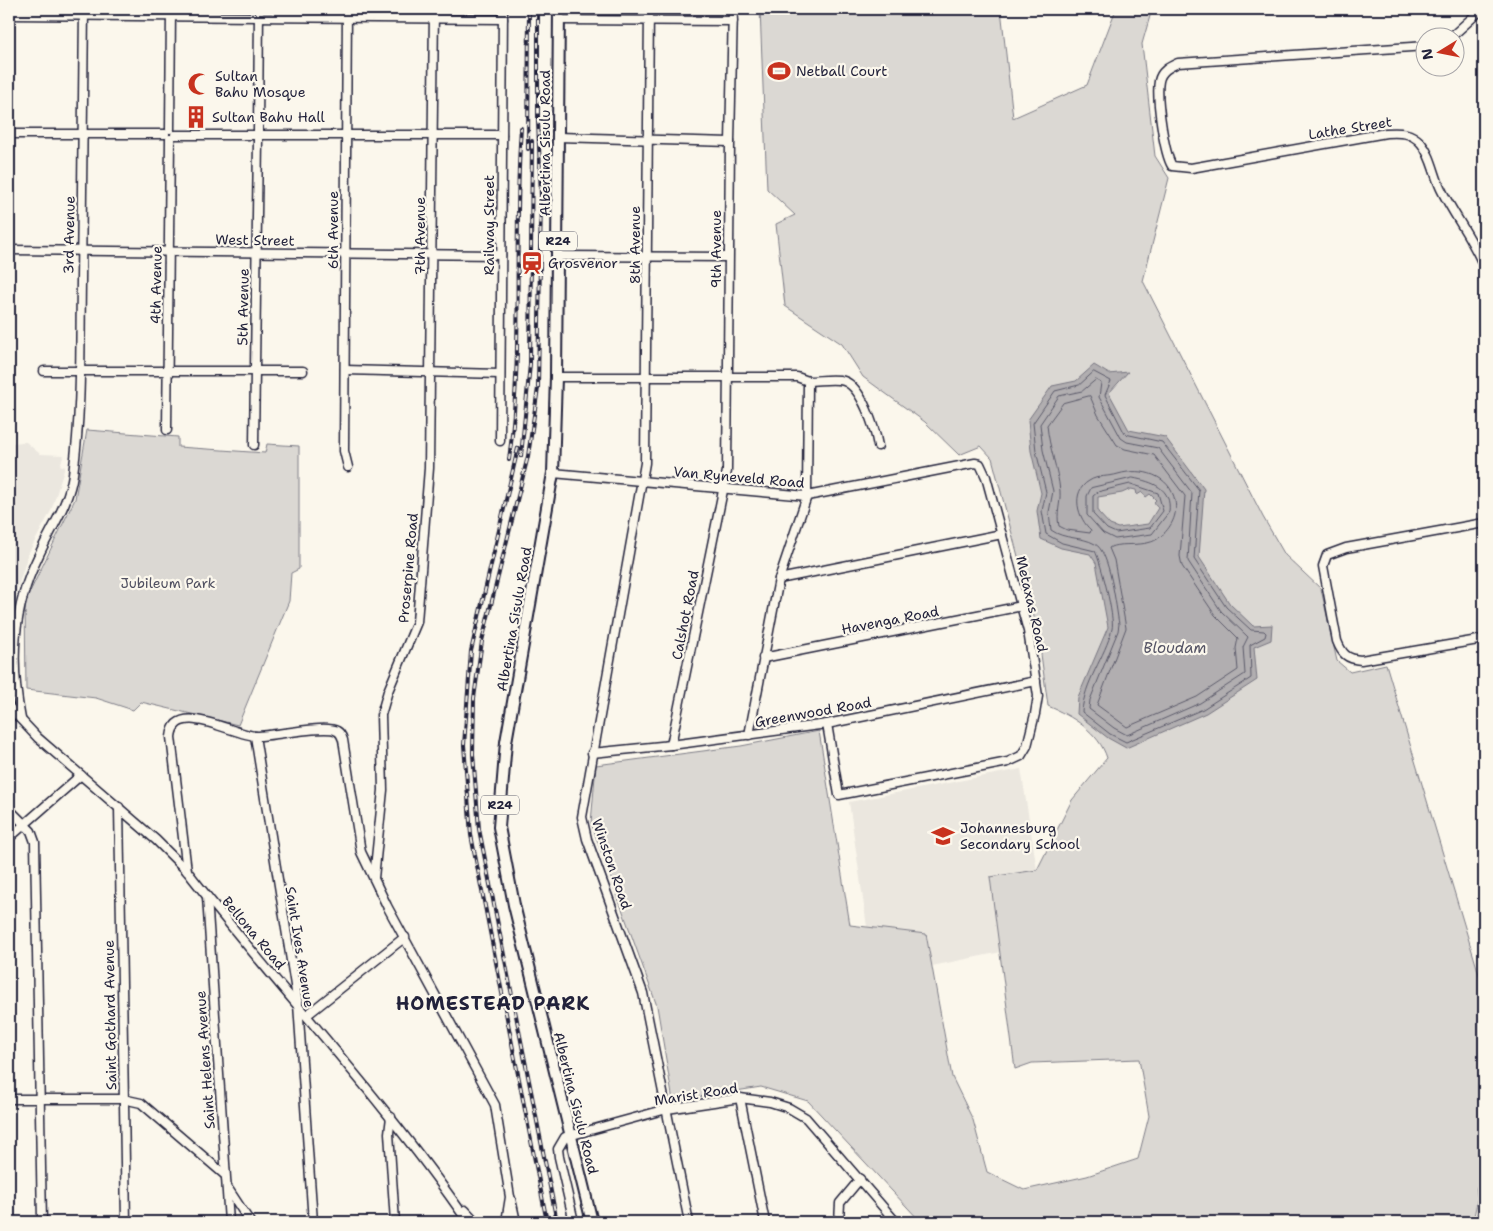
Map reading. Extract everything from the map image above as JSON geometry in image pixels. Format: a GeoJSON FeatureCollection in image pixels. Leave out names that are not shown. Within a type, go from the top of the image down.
{"type":"FeatureCollection","features":[{"type":"Feature","properties":{"kind":"main road","name":"Albertina Sisulu Road"},"geometry":{"type":"LineString","coordinates":[[560,9],[558,256],[553,473],[506,742],[499,827],[516,914],[592,1222]]}},
{"type":"Feature","properties":{"kind":"street","name":"6th Avenue"},"geometry":{"type":"LineString","coordinates":[[347,9],[344,450],[348,467]]}},
{"type":"Feature","properties":{"kind":"street","name":"7th Avenue"},"geometry":{"type":"LineString","coordinates":[[430,463],[434,9]]}},
{"type":"Feature","properties":{"kind":"street","name":"Railway Street"},"geometry":{"type":"LineString","coordinates":[[500,441],[503,9]]}},
{"type":"Feature","properties":{"kind":"street","name":"8th Avenue"},"geometry":{"type":"LineString","coordinates":[[643,481],[646,375],[649,9]]}},
{"type":"Feature","properties":{"kind":"street","name":"9th Avenue"},"geometry":{"type":"LineString","coordinates":[[722,489],[727,471],[728,257],[733,9]]}},
{"type":"Feature","properties":{"kind":"street"},"geometry":{"type":"LineString","coordinates":[[1461,28],[1482,9]]}},
{"type":"Feature","properties":{"kind":"street"},"geometry":{"type":"LineString","coordinates":[[9,15],[84,12],[171,12],[259,13],[347,18],[503,20]]}},
{"type":"Feature","properties":{"kind":"street","name":"3rd Avenue"},"geometry":{"type":"LineString","coordinates":[[21,719],[12,691],[16,619],[37,558],[65,503],[73,477],[75,462],[80,371],[84,12]]}},
{"type":"Feature","properties":{"kind":"street","name":"4th Avenue"},"geometry":{"type":"LineString","coordinates":[[167,430],[171,12]]}},
{"type":"Feature","properties":{"kind":"street","name":"5th Avenue"},"geometry":{"type":"LineString","coordinates":[[254,445],[259,13]]}},
{"type":"Feature","properties":{"kind":"street"},"geometry":{"type":"LineString","coordinates":[[559,20],[733,21]]}},
{"type":"Feature","properties":{"kind":"street","name":"Lathe Street"},"geometry":{"type":"LineString","coordinates":[[1416,47],[1178,63],[1167,67],[1159,82],[1164,148],[1172,166],[1191,168],[1386,132],[1405,133],[1417,140],[1426,152],[1442,190],[1470,237],[1484,267]]}},
{"type":"Feature","properties":{"kind":"street"},"geometry":{"type":"LineString","coordinates":[[9,134],[502,135]]}},
{"type":"Feature","properties":{"kind":"street"},"geometry":{"type":"LineString","coordinates":[[558,137],[730,142]]}},
{"type":"Feature","properties":{"kind":"street","name":"West Street"},"geometry":{"type":"LineString","coordinates":[[9,250],[501,255]]}},
{"type":"Feature","properties":{"kind":"street"},"geometry":{"type":"LineString","coordinates":[[558,256],[728,257]]}},
{"type":"Feature","properties":{"kind":"street"},"geometry":{"type":"LineString","coordinates":[[345,370],[500,374]]}},
{"type":"Feature","properties":{"kind":"street"},"geometry":{"type":"LineString","coordinates":[[44,371],[303,371]]}},
{"type":"Feature","properties":{"kind":"street"},"geometry":{"type":"LineString","coordinates":[[556,377],[728,376],[797,377],[808,380],[844,381],[855,388],[864,403],[878,446]]}},
{"type":"Feature","properties":{"kind":"street"},"geometry":{"type":"LineString","coordinates":[[749,735],[779,579],[807,496],[808,380]]}},
{"type":"Feature","properties":{"kind":"street","name":"Proserpine Road"},"geometry":{"type":"LineString","coordinates":[[374,878],[383,798],[380,715],[417,622],[430,463]]}},
{"type":"Feature","properties":{"kind":"street","name":"Van Ryneveld Road"},"geometry":{"type":"LineString","coordinates":[[553,473],[807,496],[975,463],[980,464]]}},
{"type":"Feature","properties":{"kind":"street","name":"Metaxas Road"},"geometry":{"type":"LineString","coordinates":[[827,724],[839,795],[1008,762],[1016,759],[1024,752],[1038,705],[1036,681],[1022,606],[986,477],[980,464]]}},
{"type":"Feature","properties":{"kind":"street","name":"Winston Road"},"geometry":{"type":"LineString","coordinates":[[643,481],[592,753],[582,817],[584,829],[643,993],[689,1222]]}},
{"type":"Feature","properties":{"kind":"street","name":"Calshot Road"},"geometry":{"type":"LineString","coordinates":[[671,745],[722,489]]}},
{"type":"Feature","properties":{"kind":"street"},"geometry":{"type":"LineString","coordinates":[[1484,523],[1346,548],[1327,555],[1323,566],[1337,641],[1348,658],[1361,660],[1484,639]]}},
{"type":"Feature","properties":{"kind":"street"},"geometry":{"type":"LineString","coordinates":[[779,579],[1002,534]]}},
{"type":"Feature","properties":{"kind":"street","name":"Havenga Road"},"geometry":{"type":"LineString","coordinates":[[763,658],[1022,606]]}},
{"type":"Feature","properties":{"kind":"street","name":"Greenwood Road"},"geometry":{"type":"LineString","coordinates":[[592,753],[671,745],[827,724],[1036,681]]}},
{"type":"Feature","properties":{"kind":"street","name":"Bellona Road"},"geometry":{"type":"LineString","coordinates":[[9,707],[38,738],[187,870],[207,897],[391,1117],[454,1200],[468,1222]]}},
{"type":"Feature","properties":{"kind":"street"},"geometry":{"type":"LineString","coordinates":[[187,870],[171,736],[172,728],[179,720],[197,720],[255,736],[323,729],[338,731],[343,740],[361,852],[495,1105],[516,1222]]}},
{"type":"Feature","properties":{"kind":"street","name":"Saint Ives Avenue"},"geometry":{"type":"LineString","coordinates":[[255,736],[298,1004],[313,1222]]}},
{"type":"Feature","properties":{"kind":"street"},"geometry":{"type":"LineString","coordinates":[[9,838],[81,775]]}},
{"type":"Feature","properties":{"kind":"street","name":"Saint Gothard Avenue"},"geometry":{"type":"LineString","coordinates":[[119,808],[126,1222]]}},
{"type":"Feature","properties":{"kind":"street"},"geometry":{"type":"LineString","coordinates":[[9,809],[31,831],[35,842],[42,1222]]}},
{"type":"Feature","properties":{"kind":"street","name":"Saint Helens Avenue"},"geometry":{"type":"LineString","coordinates":[[207,897],[229,1222]]}},
{"type":"Feature","properties":{"kind":"street"},"geometry":{"type":"LineString","coordinates":[[307,1015],[406,938]]}},
{"type":"Feature","properties":{"kind":"street"},"geometry":{"type":"LineString","coordinates":[[9,1099],[124,1098],[147,1106],[225,1175]]}},
{"type":"Feature","properties":{"kind":"street"},"geometry":{"type":"LineString","coordinates":[[740,1098],[765,1222]]}},
{"type":"Feature","properties":{"kind":"street","name":"Marist Road"},"geometry":{"type":"LineString","coordinates":[[570,1134],[667,1109],[740,1098],[770,1102],[798,1112],[806,1118],[896,1222]]}},
{"type":"Feature","properties":{"kind":"street"},"geometry":{"type":"LineString","coordinates":[[391,1117],[389,1133],[395,1222]]}},
{"type":"Feature","properties":{"kind":"street"},"geometry":{"type":"LineString","coordinates":[[570,1134],[562,1140],[558,1149],[571,1222]]}},
{"type":"Feature","properties":{"kind":"street"},"geometry":{"type":"LineString","coordinates":[[1484,1178],[1482,1188],[1484,1222]]}},
{"type":"Feature","properties":{"kind":"street"},"geometry":{"type":"LineString","coordinates":[[839,1222],[840,1203],[860,1179]]}},
{"type":"Feature","properties":{"kind":"street"},"geometry":{"type":"LineString","coordinates":[[226,1186],[250,1222]]}},
{"type":"Feature","properties":{"kind":"street"},"geometry":{"type":"LineString","coordinates":[[510,1197],[505,1222],[512,1222]]}},
{"type":"Feature","properties":{"kind":"street","name":"Bellona Road"},"geometry":{"type":"LineString","coordinates":[[454,1200],[476,1222]]}},
{"type":"Feature","properties":{"kind":"shaded area"},"geometry":{"type":"Polygon","coordinates":[[[26,442],[40,454],[64,455],[60,465],[65,467],[51,511],[28,554],[9,616],[9,443],[26,442]]]}},
{"type":"Feature","properties":{"kind":"shaded area","name":"Johannesburg Secondary School"},"geometry":{"type":"Polygon","coordinates":[[[1021,769],[1037,870],[990,877],[1001,952],[932,966],[926,934],[867,927],[849,802],[1021,769]]]}},
{"type":"Feature","properties":{"kind":"green space"},"geometry":{"type":"Polygon","coordinates":[[[760,9],[1001,9],[1013,118],[1087,85],[1116,9],[1152,9],[1142,44],[1155,156],[1169,178],[1143,281],[1263,517],[1285,555],[1321,589],[1337,661],[1350,672],[1386,664],[1484,991],[1484,1165],[1473,1222],[921,1222],[808,1101],[761,1087],[673,1101],[657,1006],[591,823],[596,765],[741,746],[819,731],[850,925],[926,934],[952,1077],[973,1120],[987,1172],[1024,1190],[1087,1176],[1138,1159],[1149,1116],[1139,1059],[1032,1063],[1015,1069],[990,877],[1037,870],[1072,800],[1107,758],[1098,740],[1084,726],[1048,706],[1038,632],[992,458],[981,446],[959,455],[925,422],[863,377],[842,344],[785,306],[776,224],[795,215],[767,189],[760,9]]]}},
{"type":"Feature","properties":{"kind":"green space","name":"Jubileum Park"},"geometry":{"type":"Polygon","coordinates":[[[87,430],[178,437],[178,447],[265,453],[267,444],[299,446],[299,569],[291,573],[289,601],[238,725],[141,702],[133,710],[96,698],[26,690],[25,602],[75,499],[87,430]]]}},
{"type":"Feature","properties":{"kind":"water","name":"Bloudam"},"geometry":{"type":"Polygon","coordinates":[[[1094,365],[1109,374],[1128,372],[1109,393],[1129,430],[1165,437],[1204,489],[1199,557],[1230,604],[1253,626],[1272,625],[1271,640],[1254,647],[1257,680],[1206,713],[1126,748],[1108,738],[1077,714],[1078,697],[1108,627],[1096,563],[1090,554],[1061,548],[1041,539],[1037,511],[1041,493],[1031,451],[1028,420],[1052,386],[1076,381],[1094,365]],[[1131,489],[1122,493],[1098,497],[1098,512],[1110,525],[1118,528],[1148,524],[1158,508],[1154,502],[1156,500],[1150,494],[1146,497],[1142,492],[1137,495],[1136,490],[1131,489]]]}},
{"type":"Feature","properties":{"kind":"railway"},"geometry":{"type":"LineString","coordinates":[[528,149],[529,9]]}},
{"type":"Feature","properties":{"kind":"railway"},"geometry":{"type":"LineString","coordinates":[[538,9],[538,121],[541,196],[538,388],[528,456],[482,641],[474,698],[473,754],[479,829],[557,1222]]}},
{"type":"Feature","properties":{"kind":"railway"},"geometry":{"type":"LineString","coordinates":[[509,460],[516,377],[521,128]]}},
{"type":"Feature","properties":{"kind":"railway"},"geometry":{"type":"LineString","coordinates":[[521,456],[530,364],[532,141]]}},
{"type":"Feature","properties":{"kind":"railway"},"geometry":{"type":"LineString","coordinates":[[518,448],[471,651],[464,745],[471,835],[547,1222]]}},
{"type":"Feature","properties":{"kind":"place","name":"Netball Court"},"geometry":{"type":"Point","coordinates":[779,71]}},
{"type":"Feature","properties":{"kind":"place","name":"Sultan Bahu Mosque"},"geometry":{"type":"Point","coordinates":[199,84]}},
{"type":"Feature","properties":{"kind":"place","name":"Sultan Bahu Hall"},"geometry":{"type":"Point","coordinates":[196,117]}},
{"type":"Feature","properties":{"kind":"place","name":"Grosvenor"},"geometry":{"type":"Point","coordinates":[532,263]}},
{"type":"Feature","properties":{"kind":"place","name":"Johannesburg Secondary School"},"geometry":{"type":"Point","coordinates":[943,836]}},
{"type":"Feature","properties":{"kind":"district","name":"HOMESTEAD PARK"},"geometry":{"type":"Point","coordinates":[493,1003]}}]}
